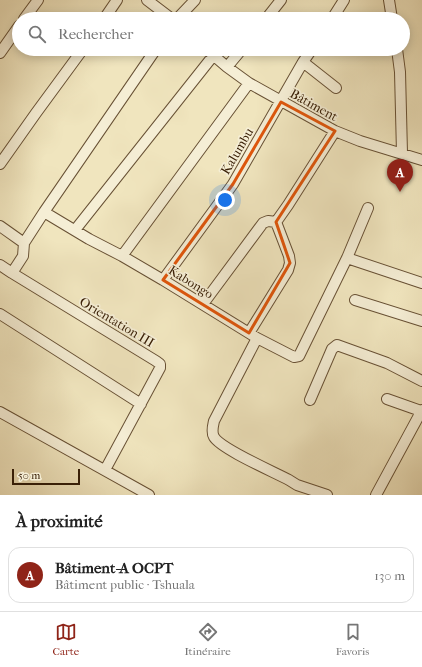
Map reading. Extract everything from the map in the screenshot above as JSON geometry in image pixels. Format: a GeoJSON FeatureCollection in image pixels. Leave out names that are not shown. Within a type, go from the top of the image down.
{"type":"FeatureCollection","features":[{"type":"Feature","properties":{"kind":"street"},"geometry":{"type":"LineString","coordinates":[[29,12],[38,0]]}},
{"type":"Feature","properties":{"kind":"street"},"geometry":{"type":"LineString","coordinates":[[109,12],[117,0]]}},
{"type":"Feature","properties":{"kind":"street"},"geometry":{"type":"LineString","coordinates":[[147,0],[163,12]]}},
{"type":"Feature","properties":{"kind":"street"},"geometry":{"type":"LineString","coordinates":[[184,12],[196,0]]}},
{"type":"Feature","properties":{"kind":"street"},"geometry":{"type":"LineString","coordinates":[[272,12],[281,0]]}},
{"type":"Feature","properties":{"kind":"street"},"geometry":{"type":"LineString","coordinates":[[336,12],[344,0]]}},
{"type":"Feature","properties":{"kind":"street"},"geometry":{"type":"LineString","coordinates":[[389,0],[391,12]]}},
{"type":"Feature","properties":{"kind":"street"},"geometry":{"type":"LineString","coordinates":[[0,53],[12,36]]}},
{"type":"Feature","properties":{"kind":"street"},"geometry":{"type":"LineString","coordinates":[[0,164],[78,56]]}},
{"type":"Feature","properties":{"kind":"street"},"geometry":{"type":"LineString","coordinates":[[12,274],[23,256],[24,243],[151,56]]}},
{"type":"Feature","properties":{"kind":"street"},"geometry":{"type":"LineString","coordinates":[[75,230],[206,56]]}},
{"type":"Feature","properties":{"kind":"street","name":"Bâtiment"},"geometry":{"type":"LineString","coordinates":[[214,56],[227,68],[249,83],[335,131],[360,141],[422,160]]}},
{"type":"Feature","properties":{"kind":"street"},"geometry":{"type":"LineString","coordinates":[[227,68],[236,56]]}},
{"type":"Feature","properties":{"kind":"street","name":"Kalumbu"},"geometry":{"type":"LineString","coordinates":[[163,280],[233,184],[307,56]]}},
{"type":"Feature","properties":{"kind":"street"},"geometry":{"type":"LineString","coordinates":[[398,56],[400,72],[402,153]]}},
{"type":"Feature","properties":{"kind":"street"},"geometry":{"type":"LineString","coordinates":[[303,62],[336,88]]}},
{"type":"Feature","properties":{"kind":"street"},"geometry":{"type":"LineString","coordinates":[[122,256],[249,83]]}},
{"type":"Feature","properties":{"kind":"street"},"geometry":{"type":"LineString","coordinates":[[276,222],[335,131]]}},
{"type":"Feature","properties":{"kind":"street"},"geometry":{"type":"LineString","coordinates":[[368,208],[346,258],[422,283]]}},
{"type":"Feature","properties":{"kind":"street","name":"Kabongo"},"geometry":{"type":"LineString","coordinates":[[44,212],[204,304],[253,336],[294,357],[299,356],[346,258]]}},
{"type":"Feature","properties":{"kind":"street"},"geometry":{"type":"LineString","coordinates":[[204,304],[263,223],[268,221],[276,222]]}},
{"type":"Feature","properties":{"kind":"street"},"geometry":{"type":"LineString","coordinates":[[276,222],[289,256],[290,263],[288,270],[253,336],[214,422],[212,430],[214,437],[223,446],[297,485],[327,495]]}},
{"type":"Feature","properties":{"kind":"street"},"geometry":{"type":"LineString","coordinates":[[0,226],[24,243]]}},
{"type":"Feature","properties":{"kind":"street","name":"Orientation III"},"geometry":{"type":"LineString","coordinates":[[0,265],[12,274],[160,364],[160,368],[105,470]]}},
{"type":"Feature","properties":{"kind":"street"},"geometry":{"type":"LineString","coordinates":[[355,300],[422,321]]}},
{"type":"Feature","properties":{"kind":"street"},"geometry":{"type":"LineString","coordinates":[[0,314],[140,404]]}},
{"type":"Feature","properties":{"kind":"street"},"geometry":{"type":"LineString","coordinates":[[310,400],[332,349],[337,345],[387,363],[422,381]]}},
{"type":"Feature","properties":{"kind":"street"},"geometry":{"type":"LineString","coordinates":[[376,495],[422,411],[387,399]]}},
{"type":"Feature","properties":{"kind":"street"},"geometry":{"type":"LineString","coordinates":[[0,412],[149,495]]}},
{"type":"Feature","properties":{"kind":"highlighted area"},"geometry":{"type":"Polygon","coordinates":[[[281,102],[335,131],[276,222],[290,263],[249,333],[163,280],[233,184],[281,102]]]}},
{"type":"Feature","properties":{"kind":"place","name":"Bâtiment-A OCPT"},"geometry":{"type":"Point","coordinates":[400,192]}}]}
